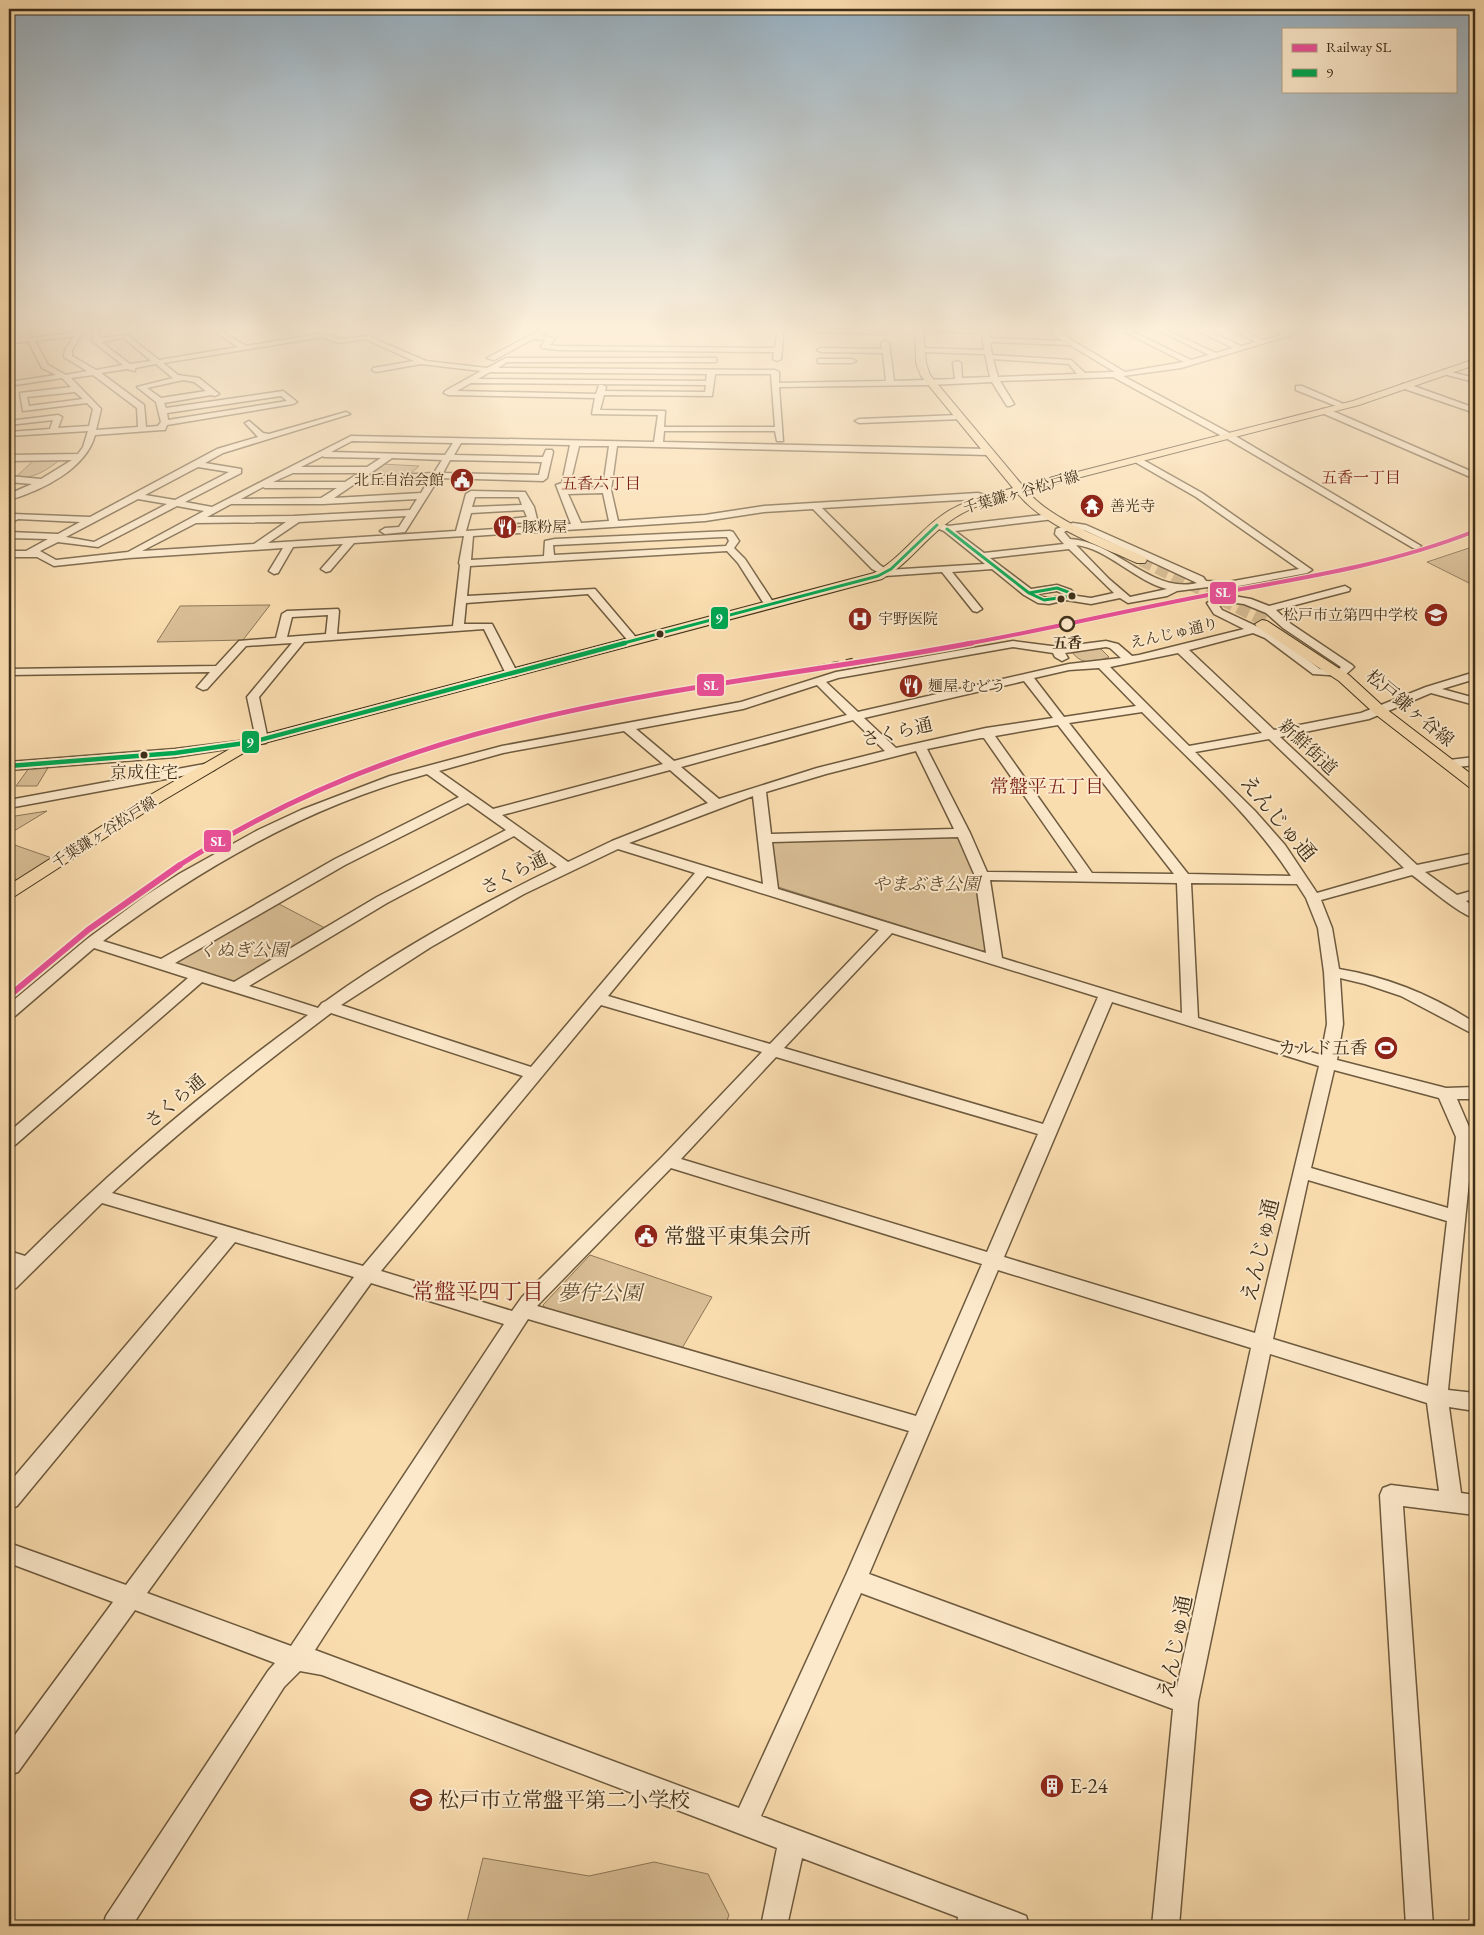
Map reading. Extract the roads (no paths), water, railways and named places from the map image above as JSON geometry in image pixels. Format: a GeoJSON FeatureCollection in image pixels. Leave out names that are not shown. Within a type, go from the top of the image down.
{"type":"FeatureCollection","features":[{"type":"Feature","properties":{"kind":"main road"},"geometry":{"type":"LineString","coordinates":[[960,417],[1032,503],[1067,530],[1139,561]]}},
{"type":"Feature","properties":{"kind":"main road","name":"千葉鎌ヶ谷松戸線"},"geometry":{"type":"LineString","coordinates":[[9,892],[153,801],[257,741],[886,573],[942,527],[954,511],[990,498],[1301,417]]}},
{"type":"Feature","properties":{"kind":"main road","name":"松戸鎌ヶ谷線"},"geometry":{"type":"LineString","coordinates":[[1263,621],[1341,675],[1380,710],[1475,784]]}},
{"type":"Feature","properties":{"kind":"street"},"geometry":{"type":"LineString","coordinates":[[9,423],[56,417]]}},
{"type":"Feature","properties":{"kind":"street"},"geometry":{"type":"LineString","coordinates":[[54,431],[58,417]]}},
{"type":"Feature","properties":{"kind":"street"},"geometry":{"type":"LineString","coordinates":[[9,497],[73,464],[86,449],[94,417]]}},
{"type":"Feature","properties":{"kind":"street"},"geometry":{"type":"LineString","coordinates":[[141,430],[142,417]]}},
{"type":"Feature","properties":{"kind":"street"},"geometry":{"type":"LineString","coordinates":[[9,434],[162,428],[164,417]]}},
{"type":"Feature","properties":{"kind":"street"},"geometry":{"type":"LineString","coordinates":[[164,423],[204,417]]}},
{"type":"Feature","properties":{"kind":"street"},"geometry":{"type":"LineString","coordinates":[[245,417],[260,435],[266,436]]}},
{"type":"Feature","properties":{"kind":"street"},"geometry":{"type":"LineString","coordinates":[[30,553],[220,451],[334,417]]}},
{"type":"Feature","properties":{"kind":"street"},"geometry":{"type":"LineString","coordinates":[[658,445],[662,417]]}},
{"type":"Feature","properties":{"kind":"street"},"geometry":{"type":"LineString","coordinates":[[777,417],[781,448]]}},
{"type":"Feature","properties":{"kind":"street"},"geometry":{"type":"LineString","coordinates":[[859,421],[952,417]]}},
{"type":"Feature","properties":{"kind":"street"},"geometry":{"type":"LineString","coordinates":[[1196,417],[1416,546]]}},
{"type":"Feature","properties":{"kind":"street"},"geometry":{"type":"LineString","coordinates":[[1340,417],[1475,476]]}},
{"type":"Feature","properties":{"kind":"street"},"geometry":{"type":"LineString","coordinates":[[660,429],[778,428]]}},
{"type":"Feature","properties":{"kind":"street"},"geometry":{"type":"LineString","coordinates":[[129,555],[351,438],[989,452]]}},
{"type":"Feature","properties":{"kind":"street"},"geometry":{"type":"LineString","coordinates":[[255,548],[413,440]]}},
{"type":"Feature","properties":{"kind":"street"},"geometry":{"type":"LineString","coordinates":[[9,554],[39,554],[54,563],[129,555],[204,555],[255,548],[350,542],[402,530],[458,441]]}},
{"type":"Feature","properties":{"kind":"street"},"geometry":{"type":"LineString","coordinates":[[261,485],[351,483],[436,475],[544,478],[551,443]]}},
{"type":"Feature","properties":{"kind":"street"},"geometry":{"type":"LineString","coordinates":[[575,443],[563,487],[577,526]]}},
{"type":"Feature","properties":{"kind":"street"},"geometry":{"type":"LineString","coordinates":[[613,444],[607,490],[614,524]]}},
{"type":"Feature","properties":{"kind":"street"},"geometry":{"type":"LineString","coordinates":[[322,454],[547,460]]}},
{"type":"Feature","properties":{"kind":"street"},"geometry":{"type":"LineString","coordinates":[[9,458],[79,457]]}},
{"type":"Feature","properties":{"kind":"street"},"geometry":{"type":"LineString","coordinates":[[16,470],[33,458]]}},
{"type":"Feature","properties":{"kind":"street"},"geometry":{"type":"LineString","coordinates":[[1067,530],[1082,542],[1123,562],[1129,568],[1174,588],[1196,588],[1203,584],[1227,585],[1307,570],[1199,496],[1138,460]]}},
{"type":"Feature","properties":{"kind":"street"},"geometry":{"type":"LineString","coordinates":[[9,535],[60,538],[95,545],[238,471],[198,464]]}},
{"type":"Feature","properties":{"kind":"street"},"geometry":{"type":"LineString","coordinates":[[292,470],[369,470]]}},
{"type":"Feature","properties":{"kind":"street"},"geometry":{"type":"LineString","coordinates":[[9,480],[41,482]]}},
{"type":"Feature","properties":{"kind":"street"},"geometry":{"type":"LineString","coordinates":[[563,487],[607,490]]}},
{"type":"Feature","properties":{"kind":"street"},"geometry":{"type":"LineString","coordinates":[[458,629],[464,563],[464,530],[471,494],[522,494],[529,507],[532,520],[464,530]]}},
{"type":"Feature","properties":{"kind":"street"},"geometry":{"type":"LineString","coordinates":[[138,496],[214,510]]}},
{"type":"Feature","properties":{"kind":"street"},"geometry":{"type":"LineString","coordinates":[[228,502],[323,502],[423,496]]}},
{"type":"Feature","properties":{"kind":"street"},"geometry":{"type":"LineString","coordinates":[[147,545],[614,524],[705,518],[764,509],[978,496],[990,498]]}},
{"type":"Feature","properties":{"kind":"street"},"geometry":{"type":"LineString","coordinates":[[816,506],[876,567],[886,573],[994,566]]}},
{"type":"Feature","properties":{"kind":"street"},"geometry":{"type":"LineString","coordinates":[[467,510],[529,507]]}},
{"type":"Feature","properties":{"kind":"street"},"geometry":{"type":"LineString","coordinates":[[194,520],[297,519],[413,513]]}},
{"type":"Feature","properties":{"kind":"street"},"geometry":{"type":"LineString","coordinates":[[9,521],[16,516],[93,520]]}},
{"type":"Feature","properties":{"kind":"street"},"geometry":{"type":"LineString","coordinates":[[942,527],[1067,530],[1086,528],[1148,556],[1162,560],[1199,579],[1203,584]]}},
{"type":"Feature","properties":{"kind":"street"},"geometry":{"type":"LineString","coordinates":[[942,527],[1041,601],[1069,598],[1091,601],[1121,595]]}},
{"type":"Feature","properties":{"kind":"street"},"geometry":{"type":"LineString","coordinates":[[981,556],[1067,530]]}},
{"type":"Feature","properties":{"kind":"street"},"geometry":{"type":"LineString","coordinates":[[1067,530],[1121,595],[1128,600],[1167,593],[1174,588]]}},
{"type":"Feature","properties":{"kind":"street"},"geometry":{"type":"LineString","coordinates":[[464,563],[549,559],[730,548],[734,544],[730,534],[555,542],[548,543],[549,559]]}},
{"type":"Feature","properties":{"kind":"street"},"geometry":{"type":"LineString","coordinates":[[326,569],[350,542]]}},
{"type":"Feature","properties":{"kind":"street"},"geometry":{"type":"LineString","coordinates":[[274,571],[289,546]]}},
{"type":"Feature","properties":{"kind":"street"},"geometry":{"type":"LineString","coordinates":[[730,548],[735,556],[742,560],[770,605]]}},
{"type":"Feature","properties":{"kind":"street"},"geometry":{"type":"LineString","coordinates":[[945,569],[977,609]]}},
{"type":"Feature","properties":{"kind":"street","name":"えんじゅ通り"},"geometry":{"type":"LineString","coordinates":[[490,814],[856,716],[1026,676],[1069,667],[1102,665],[1130,660],[1180,648],[1263,621],[1345,589]]}},
{"type":"Feature","properties":{"kind":"street"},"geometry":{"type":"LineString","coordinates":[[460,600],[591,591],[634,641]]}},
{"type":"Feature","properties":{"kind":"street"},"geometry":{"type":"LineString","coordinates":[[281,641],[287,614],[334,612],[331,638]]}},
{"type":"Feature","properties":{"kind":"street"},"geometry":{"type":"LineString","coordinates":[[203,687],[242,643],[488,626],[512,674]]}},
{"type":"Feature","properties":{"kind":"street"},"geometry":{"type":"LineString","coordinates":[[9,766],[176,753],[257,741],[253,697],[301,639]]}},
{"type":"Feature","properties":{"kind":"street"},"geometry":{"type":"LineString","coordinates":[[9,1012],[92,942],[150,899],[184,877],[263,833],[359,792],[428,769],[502,750],[743,704],[836,675],[1013,644],[1059,650],[1106,644],[1114,646],[1130,660]]}},
{"type":"Feature","properties":{"kind":"street","name":"新鮮街道"},"geometry":{"type":"LineString","coordinates":[[1180,648],[1414,870],[1475,914]]}},
{"type":"Feature","properties":{"kind":"street"},"geometry":{"type":"LineString","coordinates":[[1059,650],[1059,655],[1069,667]]}},
{"type":"Feature","properties":{"kind":"street","name":"えんじゅ通"},"geometry":{"type":"LineString","coordinates":[[1102,665],[1187,750],[1280,848],[1302,880],[1313,898],[1325,928],[1332,972],[1335,1024],[1328,1063],[1262,1344],[1186,1702],[1166,1926]]}},
{"type":"Feature","properties":{"kind":"street"},"geometry":{"type":"LineString","coordinates":[[9,672],[219,669]]}},
{"type":"Feature","properties":{"kind":"street"},"geometry":{"type":"LineString","coordinates":[[1187,750],[1329,724],[1380,710],[1430,689],[1475,675]]}},
{"type":"Feature","properties":{"kind":"street"},"geometry":{"type":"LineString","coordinates":[[1026,676],[1184,878],[1190,1021]]}},
{"type":"Feature","properties":{"kind":"street"},"geometry":{"type":"LineString","coordinates":[[819,681],[893,752]]}},
{"type":"Feature","properties":{"kind":"street"},"geometry":{"type":"LineString","coordinates":[[1430,689],[1475,702]]}},
{"type":"Feature","properties":{"kind":"street","name":"さくら通"},"geometry":{"type":"LineString","coordinates":[[9,1283],[98,1195],[166,1132],[226,1082],[323,1010],[424,944],[472,916],[566,867],[617,844],[717,804],[759,790],[893,752],[986,732],[1143,708]]}},
{"type":"Feature","properties":{"kind":"street"},"geometry":{"type":"LineString","coordinates":[[626,726],[717,804]]}},
{"type":"Feature","properties":{"kind":"street"},"geometry":{"type":"LineString","coordinates":[[986,732],[1088,877]]}},
{"type":"Feature","properties":{"kind":"street"},"geometry":{"type":"LineString","coordinates":[[919,746],[963,833],[982,876],[995,960]]}},
{"type":"Feature","properties":{"kind":"street"},"geometry":{"type":"LineString","coordinates":[[1448,764],[1475,761]]}},
{"type":"Feature","properties":{"kind":"street"},"geometry":{"type":"LineString","coordinates":[[9,804],[210,767]]}},
{"type":"Feature","properties":{"kind":"street"},"geometry":{"type":"LineString","coordinates":[[428,769],[566,867]]}},
{"type":"Feature","properties":{"kind":"street"},"geometry":{"type":"LineString","coordinates":[[759,790],[771,891]]}},
{"type":"Feature","properties":{"kind":"street"},"geometry":{"type":"LineString","coordinates":[[163,964],[340,862],[468,798]]}},
{"type":"Feature","properties":{"kind":"street"},"geometry":{"type":"LineString","coordinates":[[236,986],[390,896],[514,831]]}},
{"type":"Feature","properties":{"kind":"street"},"geometry":{"type":"LineString","coordinates":[[766,838],[963,833]]}},
{"type":"Feature","properties":{"kind":"street"},"geometry":{"type":"LineString","coordinates":[[617,844],[1328,1063],[1446,1094],[1475,1093]]}},
{"type":"Feature","properties":{"kind":"street"},"geometry":{"type":"LineString","coordinates":[[1313,898],[1414,870],[1475,857]]}},
{"type":"Feature","properties":{"kind":"street"},"geometry":{"type":"LineString","coordinates":[[9,1763],[367,1274],[704,872]]}},
{"type":"Feature","properties":{"kind":"street"},"geometry":{"type":"LineString","coordinates":[[982,876],[1302,880]]}},
{"type":"Feature","properties":{"kind":"street"},"geometry":{"type":"LineString","coordinates":[[1454,900],[1475,894]]}},
{"type":"Feature","properties":{"kind":"street"},"geometry":{"type":"LineString","coordinates":[[116,1926],[276,1679],[296,1659],[519,1315],[889,928]]}},
{"type":"Feature","properties":{"kind":"street"},"geometry":{"type":"LineString","coordinates":[[92,942],[199,976],[323,1010],[534,1074]]}},
{"type":"Feature","properties":{"kind":"street"},"geometry":{"type":"LineString","coordinates":[[1332,972],[1352,975],[1413,995],[1456,1017],[1475,1030]]}},
{"type":"Feature","properties":{"kind":"street"},"geometry":{"type":"LineString","coordinates":[[9,1142],[199,976]]}},
{"type":"Feature","properties":{"kind":"street"},"geometry":{"type":"LineString","coordinates":[[745,1823],[855,1580],[1107,995]]}},
{"type":"Feature","properties":{"kind":"street"},"geometry":{"type":"LineString","coordinates":[[599,999],[1047,1131]]}},
{"type":"Feature","properties":{"kind":"street"},"geometry":{"type":"LineString","coordinates":[[1446,1094],[1470,1141],[1457,1218],[1437,1398],[1451,1502]]}},
{"type":"Feature","properties":{"kind":"street"},"geometry":{"type":"LineString","coordinates":[[668,1161],[1437,1398],[1475,1402]]}},
{"type":"Feature","properties":{"kind":"street"},"geometry":{"type":"LineString","coordinates":[[1302,1172],[1457,1218]]}},
{"type":"Feature","properties":{"kind":"street"},"geometry":{"type":"LineString","coordinates":[[98,1195],[367,1274],[921,1426]]}},
{"type":"Feature","properties":{"kind":"street"},"geometry":{"type":"LineString","coordinates":[[9,1498],[230,1234]]}},
{"type":"Feature","properties":{"kind":"street"},"geometry":{"type":"LineString","coordinates":[[9,1258],[27,1264]]}},
{"type":"Feature","properties":{"kind":"street"},"geometry":{"type":"LineString","coordinates":[[1420,1926],[1391,1495],[1475,1505]]}},
{"type":"Feature","properties":{"kind":"street"},"geometry":{"type":"LineString","coordinates":[[9,1553],[296,1659],[322,1663],[745,1823],[792,1841],[971,1918],[1016,1926]]}},
{"type":"Feature","properties":{"kind":"street"},"geometry":{"type":"LineString","coordinates":[[855,1580],[1186,1702]]}},
{"type":"Feature","properties":{"kind":"street"},"geometry":{"type":"LineString","coordinates":[[774,1926],[792,1841]]}},
{"type":"Feature","properties":{"kind":"tunnel"},"geometry":{"type":"LineString","coordinates":[[1141,560],[1269,623]]}},
{"type":"Feature","properties":{"kind":"railway"},"geometry":{"type":"LineString","coordinates":[[791,672],[854,659]]}},
{"type":"Feature","properties":{"kind":"rail line","name":"SL"},"geometry":{"type":"LineString","coordinates":[[9,996],[76,939],[124,903],[174,868],[226,836],[307,795],[374,767],[442,744],[510,725],[650,695],[941,649],[1202,596],[1299,580],[1371,565],[1411,554],[1475,531]]}},
{"type":"Feature","properties":{"kind":"place","name":"北丘自治会館"},"geometry":{"type":"Point","coordinates":[462,480]}},
{"type":"Feature","properties":{"kind":"place","name":"善光寺"},"geometry":{"type":"Point","coordinates":[1092,506]}},
{"type":"Feature","properties":{"kind":"place","name":"豚粉屋"},"geometry":{"type":"Point","coordinates":[505,527]}},
{"type":"Feature","properties":{"kind":"place","name":"松戸市立第四中学校"},"geometry":{"type":"Point","coordinates":[1436,615]}},
{"type":"Feature","properties":{"kind":"place","name":"宇野医院"},"geometry":{"type":"Point","coordinates":[860,619]}},
{"type":"Feature","properties":{"kind":"place","name":"五香"},"geometry":{"type":"Point","coordinates":[1067,624]}},
{"type":"Feature","properties":{"kind":"place","name":"麺屋 むどう"},"geometry":{"type":"Point","coordinates":[911,686]}},
{"type":"Feature","properties":{"kind":"place","name":"京成住宅"},"geometry":{"type":"Point","coordinates":[144,755]}},
{"type":"Feature","properties":{"kind":"place","name":"カルド五香"},"geometry":{"type":"Point","coordinates":[1386,1048]}},
{"type":"Feature","properties":{"kind":"place","name":"常盤平東集会所"},"geometry":{"type":"Point","coordinates":[646,1236]}},
{"type":"Feature","properties":{"kind":"place","name":"E-24"},"geometry":{"type":"Point","coordinates":[1052,1786]}},
{"type":"Feature","properties":{"kind":"place","name":"松戸市立常盤平第二小学校"},"geometry":{"type":"Point","coordinates":[421,1800]}},
{"type":"Feature","properties":{"kind":"district","name":"五香一丁目"},"geometry":{"type":"Point","coordinates":[1361,477]}},
{"type":"Feature","properties":{"kind":"district","name":"五香六丁目"},"geometry":{"type":"Point","coordinates":[601,483]}},
{"type":"Feature","properties":{"kind":"district","name":"常盤平五丁目"},"geometry":{"type":"Point","coordinates":[1047,786]}},
{"type":"Feature","properties":{"kind":"district","name":"常盤平四丁目"},"geometry":{"type":"Point","coordinates":[478,1291]}},
{"type":"Feature","properties":{"kind":"park label","name":"やまぶき公園"},"geometry":{"type":"Point","coordinates":[926,884]}},
{"type":"Feature","properties":{"kind":"park label","name":"くぬぎ公園"},"geometry":{"type":"Point","coordinates":[243,950]}},
{"type":"Feature","properties":{"kind":"park label","name":"夢佇公園"},"geometry":{"type":"Point","coordinates":[600,1293]}}]}
